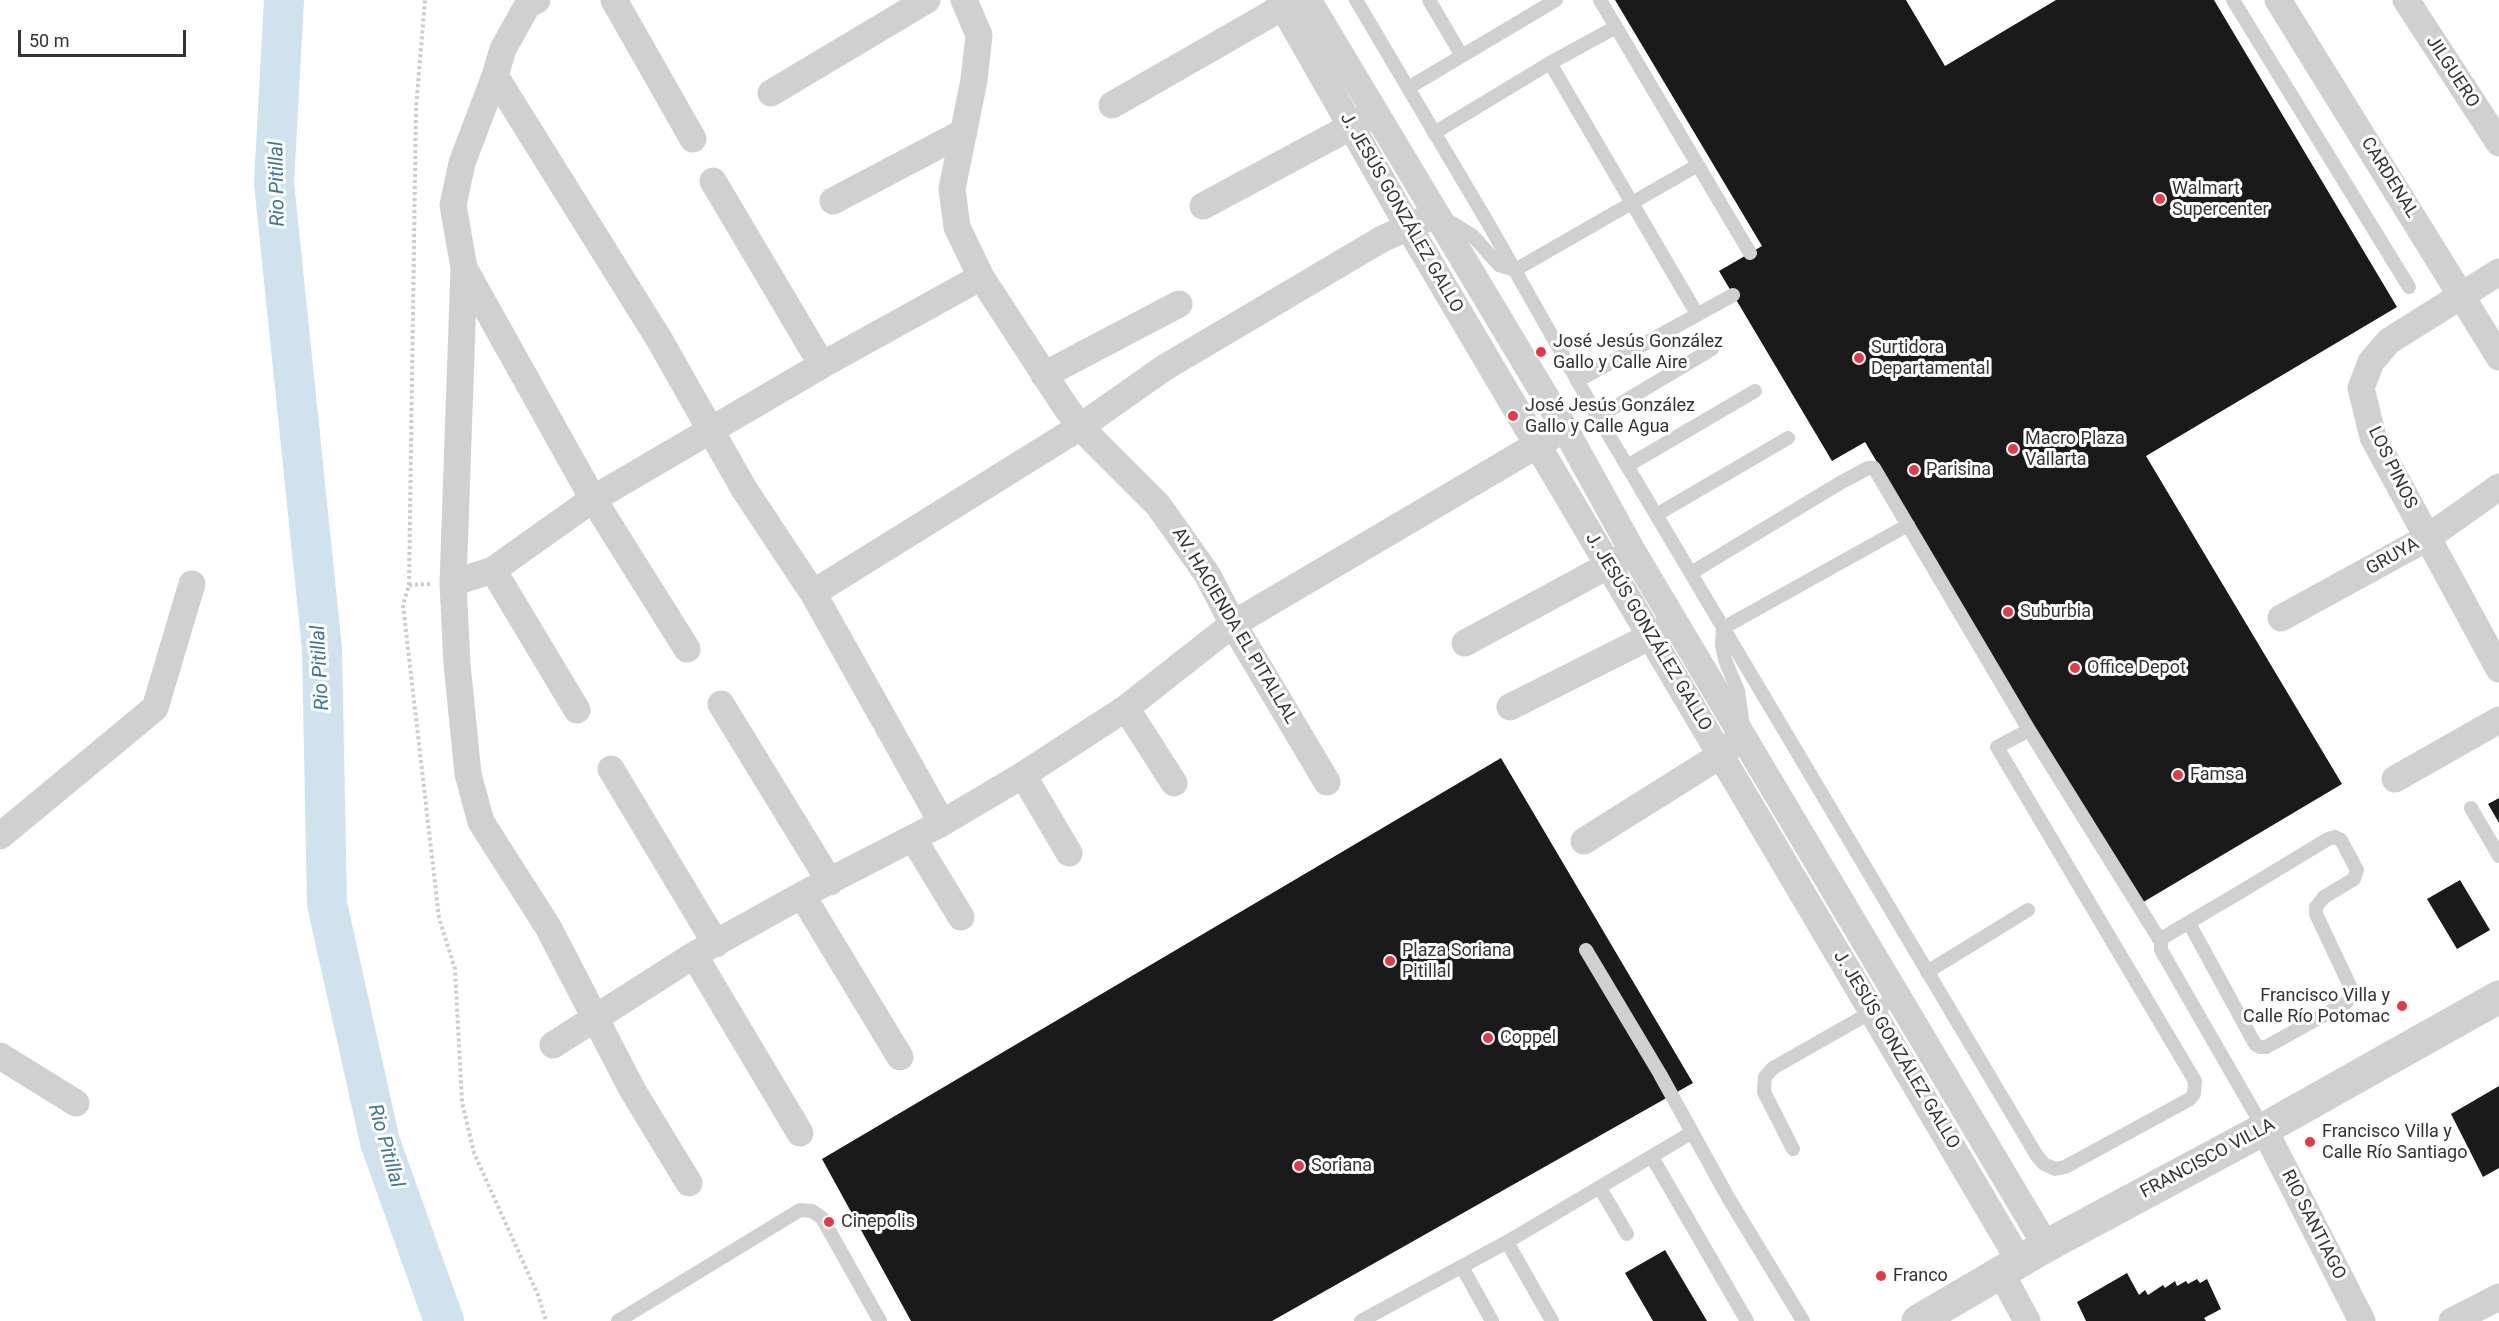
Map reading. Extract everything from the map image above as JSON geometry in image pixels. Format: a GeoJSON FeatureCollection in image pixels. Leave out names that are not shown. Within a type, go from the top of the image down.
{"type":"FeatureCollection","features":[{"type":"Feature","properties":{"kind":"street"},"geometry":{"type":"LineString","coordinates":[[537,0],[527,6],[503,49],[462,163],[453,205],[464,268],[453,583],[457,663],[468,774],[481,822],[548,927],[633,1091],[689,1183]]}},
{"type":"Feature","properties":{"kind":"street"},"geometry":{"type":"LineString","coordinates":[[614,0],[693,139]]}},
{"type":"Feature","properties":{"kind":"street"},"geometry":{"type":"LineString","coordinates":[[771,93],[927,0]]}},
{"type":"Feature","properties":{"kind":"street","name":"AV. HACIENDA EL PITALLAL"},"geometry":{"type":"LineString","coordinates":[[964,0],[979,34],[964,132],[952,189],[957,227],[981,277],[1080,427],[1158,505],[1207,574],[1233,624],[1328,782]]}},
{"type":"Feature","properties":{"kind":"street","name":"CARDENAL"},"geometry":{"type":"LineString","coordinates":[[2278,0],[2499,357]]}},
{"type":"Feature","properties":{"kind":"street","name":"JILGUERO"},"geometry":{"type":"LineString","coordinates":[[2406,0],[2499,143]]}},
{"type":"Feature","properties":{"kind":"street"},"geometry":{"type":"LineString","coordinates":[[1112,105],[1291,2]]}},
{"type":"Feature","properties":{"kind":"street","name":"J. JESÚS GONZÁLEZ GALLO"},"geometry":{"type":"LineString","coordinates":[[1291,2],[1377,112],[1565,429],[1633,552],[1898,997],[2022,1260]]}},
{"type":"Feature","properties":{"kind":"street","name":"J. JESÚS GONZÁLEZ GALLO"},"geometry":{"type":"LineString","coordinates":[[1291,2],[1351,126],[1408,226],[1652,636],[1720,755],[2022,1260]]}},
{"type":"Feature","properties":{"kind":"street"},"geometry":{"type":"LineString","coordinates":[[495,76],[659,339],[744,489],[813,592],[942,823]]}},
{"type":"Feature","properties":{"kind":"street"},"geometry":{"type":"LineString","coordinates":[[1203,206],[1377,112]]}},
{"type":"Feature","properties":{"kind":"street"},"geometry":{"type":"LineString","coordinates":[[832,201],[964,132]]}},
{"type":"Feature","properties":{"kind":"street"},"geometry":{"type":"LineString","coordinates":[[713,181],[822,364]]}},
{"type":"Feature","properties":{"kind":"street"},"geometry":{"type":"LineString","coordinates":[[813,592],[1080,427],[1164,369],[1382,239],[1437,215]]}},
{"type":"Feature","properties":{"kind":"street"},"geometry":{"type":"LineString","coordinates":[[464,268],[593,499],[687,649]]}},
{"type":"Feature","properties":{"kind":"street","name":"LOS PINOS"},"geometry":{"type":"LineString","coordinates":[[2499,272],[2389,341],[2371,362],[2361,388],[2373,437],[2499,669]]}},
{"type":"Feature","properties":{"kind":"street"},"geometry":{"type":"LineString","coordinates":[[453,583],[493,570],[593,499],[709,429],[981,277]]}},
{"type":"Feature","properties":{"kind":"street"},"geometry":{"type":"LineString","coordinates":[[1044,375],[1179,304]]}},
{"type":"Feature","properties":{"kind":"street"},"geometry":{"type":"LineString","coordinates":[[553,1045],[705,950],[802,895],[942,823],[1023,775],[1126,708],[1233,624],[1565,429]]}},
{"type":"Feature","properties":{"kind":"street","name":"GRUYA"},"geometry":{"type":"LineString","coordinates":[[2281,618],[2427,538],[2499,487]]}},
{"type":"Feature","properties":{"kind":"street"},"geometry":{"type":"LineString","coordinates":[[1465,644],[1633,552]]}},
{"type":"Feature","properties":{"kind":"street"},"geometry":{"type":"LineString","coordinates":[[493,570],[577,710]]}},
{"type":"Feature","properties":{"kind":"street"},"geometry":{"type":"LineString","coordinates":[[0,836],[155,708],[192,584]]}},
{"type":"Feature","properties":{"kind":"street"},"geometry":{"type":"LineString","coordinates":[[1510,706],[1677,624]]}},
{"type":"Feature","properties":{"kind":"street"},"geometry":{"type":"LineString","coordinates":[[720,704],[830,882]]}},
{"type":"Feature","properties":{"kind":"street"},"geometry":{"type":"LineString","coordinates":[[1126,708],[1174,783]]}},
{"type":"Feature","properties":{"kind":"street"},"geometry":{"type":"LineString","coordinates":[[2395,779],[2499,720]]}},
{"type":"Feature","properties":{"kind":"street"},"geometry":{"type":"LineString","coordinates":[[1584,841],[1720,755],[1743,735]]}},
{"type":"Feature","properties":{"kind":"street"},"geometry":{"type":"LineString","coordinates":[[611,770],[800,1133]]}},
{"type":"Feature","properties":{"kind":"street"},"geometry":{"type":"LineString","coordinates":[[1023,775],[1069,853]]}},
{"type":"Feature","properties":{"kind":"street"},"geometry":{"type":"LineString","coordinates":[[913,838],[962,917]]}},
{"type":"Feature","properties":{"kind":"street"},"geometry":{"type":"LineString","coordinates":[[802,895],[900,1057]]}},
{"type":"Feature","properties":{"kind":"street","name":"FRANCISCO VILLA"},"geometry":{"type":"LineString","coordinates":[[1918,1321],[2022,1260],[2264,1129],[2499,997]]}},
{"type":"Feature","properties":{"kind":"street"},"geometry":{"type":"LineString","coordinates":[[0,1056],[76,1103]]}},
{"type":"Feature","properties":{"kind":"street","name":"RIO SANTIAGO"},"geometry":{"type":"LineString","coordinates":[[2264,1129],[2362,1321]]}},
{"type":"Feature","properties":{"kind":"street"},"geometry":{"type":"LineString","coordinates":[[2022,1260],[2027,1321]]}},
{"type":"Feature","properties":{"kind":"street"},"geometry":{"type":"LineString","coordinates":[[2452,1321],[2499,1297]]}},
{"type":"Feature","properties":{"kind":"lane"},"geometry":{"type":"LineString","coordinates":[[1356,0],[1515,270],[1598,417],[2037,1156],[2044,1164],[2055,1169],[2065,1167],[2190,1099],[2194,1094],[2195,1082],[1997,747],[2029,729]]}},
{"type":"Feature","properties":{"kind":"lane"},"geometry":{"type":"LineString","coordinates":[[1429,0],[1462,56]]}},
{"type":"Feature","properties":{"kind":"lane"},"geometry":{"type":"LineString","coordinates":[[1408,88],[1556,0]]}},
{"type":"Feature","properties":{"kind":"lane"},"geometry":{"type":"LineString","coordinates":[[1600,0],[1750,253]]}},
{"type":"Feature","properties":{"kind":"lane"},"geometry":{"type":"LineString","coordinates":[[2232,0],[2409,287]]}},
{"type":"Feature","properties":{"kind":"lane"},"geometry":{"type":"LineString","coordinates":[[1434,133],[1550,63],[1616,27]]}},
{"type":"Feature","properties":{"kind":"lane"},"geometry":{"type":"LineString","coordinates":[[1550,63],[1697,314]]}},
{"type":"Feature","properties":{"kind":"lane"},"geometry":{"type":"LineString","coordinates":[[1437,215],[1464,228],[1499,265],[1515,270],[1698,165]]}},
{"type":"Feature","properties":{"kind":"lane"},"geometry":{"type":"LineString","coordinates":[[1577,381],[1733,295]]}},
{"type":"Feature","properties":{"kind":"lane"},"geometry":{"type":"LineString","coordinates":[[1598,417],[1712,349]]}},
{"type":"Feature","properties":{"kind":"lane"},"geometry":{"type":"LineString","coordinates":[[1627,466],[1755,391]]}},
{"type":"Feature","properties":{"kind":"lane"},"geometry":{"type":"LineString","coordinates":[[1656,515],[1788,438]]}},
{"type":"Feature","properties":{"kind":"lane"},"geometry":{"type":"LineString","coordinates":[[1691,573],[1871,467],[1876,471],[2029,729],[2161,942]]}},
{"type":"Feature","properties":{"kind":"lane"},"geometry":{"type":"LineString","coordinates":[[1723,628],[1908,525]]}},
{"type":"Feature","properties":{"kind":"lane"},"geometry":{"type":"LineString","coordinates":[[1723,628],[1722,645],[1725,660],[1738,691],[1743,735]]}},
{"type":"Feature","properties":{"kind":"lane"},"geometry":{"type":"LineString","coordinates":[[2471,808],[2499,856]]}},
{"type":"Feature","properties":{"kind":"lane"},"geometry":{"type":"LineString","coordinates":[[2189,922],[2255,1044],[2265,1047],[2346,1003],[2351,996],[2350,986],[2316,914],[2319,902],[2354,879],[2357,870],[2341,840],[2335,837],[2189,922],[2164,937],[2161,942],[2161,950],[2264,1129]]}},
{"type":"Feature","properties":{"kind":"lane"},"geometry":{"type":"LineString","coordinates":[[1927,972],[2028,910]]}},
{"type":"Feature","properties":{"kind":"lane"},"geometry":{"type":"LineString","coordinates":[[1587,950],[1803,1321]]}},
{"type":"Feature","properties":{"kind":"lane"},"geometry":{"type":"LineString","coordinates":[[1792,1149],[1764,1092],[1765,1077],[1773,1068],[1898,997]]}},
{"type":"Feature","properties":{"kind":"lane"},"geometry":{"type":"LineString","coordinates":[[1361,1321],[1507,1242],[1691,1132]]}},
{"type":"Feature","properties":{"kind":"lane"},"geometry":{"type":"LineString","coordinates":[[1652,1157],[1747,1321]]}},
{"type":"Feature","properties":{"kind":"lane"},"geometry":{"type":"LineString","coordinates":[[1600,1188],[1627,1234]]}},
{"type":"Feature","properties":{"kind":"lane"},"geometry":{"type":"LineString","coordinates":[[618,1321],[800,1210],[812,1211],[822,1218],[880,1321]]}},
{"type":"Feature","properties":{"kind":"lane"},"geometry":{"type":"LineString","coordinates":[[1507,1242],[1552,1321]]}},
{"type":"Feature","properties":{"kind":"lane"},"geometry":{"type":"LineString","coordinates":[[1462,1267],[1492,1321]]}},
{"type":"Feature","properties":{"kind":"path"},"geometry":{"type":"LineString","coordinates":[[425,0],[416,108],[409,585],[403,605],[439,918],[455,969],[462,1102],[474,1153],[538,1295],[546,1321]]}},
{"type":"Feature","properties":{"kind":"path"},"geometry":{"type":"LineString","coordinates":[[409,585],[453,583]]}},
{"type":"Feature","properties":{"kind":"building","name":"Macro Plaza Vallarta"},"geometry":{"type":"Polygon","coordinates":[[[1615,0],[1906,0],[1945,66],[2056,0],[2214,0],[2397,307],[2146,456],[2342,784],[2140,904],[1865,442],[1832,461],[1719,271],[1762,246],[1615,0]]]}},
{"type":"Feature","properties":{"kind":"building","name":"Plaza Soriana Pitillal"},"geometry":{"type":"Polygon","coordinates":[[[1501,758],[1693,1083],[1272,1321],[911,1321],[822,1159],[1501,758]]]}},
{"type":"Feature","properties":{"kind":"building"},"geometry":{"type":"Polygon","coordinates":[[[2499,798],[2499,823],[2488,804],[2499,798]]]}},
{"type":"Feature","properties":{"kind":"building"},"geometry":{"type":"Polygon","coordinates":[[[2460,880],[2490,930],[2457,949],[2427,899],[2460,880]]]}},
{"type":"Feature","properties":{"kind":"building"},"geometry":{"type":"Polygon","coordinates":[[[2499,1086],[2499,1168],[2483,1177],[2451,1114],[2499,1086]]]}},
{"type":"Feature","properties":{"kind":"building"},"geometry":{"type":"Polygon","coordinates":[[[1665,1250],[1707,1321],[1653,1321],[1625,1273],[1665,1250]]]}},
{"type":"Feature","properties":{"kind":"building"},"geometry":{"type":"Polygon","coordinates":[[[2127,1273],[2139,1295],[2145,1290],[2148,1295],[2163,1285],[2165,1288],[2175,1281],[2177,1286],[2186,1281],[2188,1284],[2197,1279],[2200,1283],[2207,1279],[2221,1309],[2204,1318],[2206,1321],[2086,1321],[2077,1302],[2127,1273]]]}},
{"type":"Feature","properties":{"kind":"waterway","name":"Rio Pitillal"},"geometry":{"type":"LineString","coordinates":[[284,0],[274,183],[322,649],[327,904],[380,1142],[444,1321]]}},
{"type":"Feature","properties":{"kind":"place","name":"Walmart Supercenter"},"geometry":{"type":"Point","coordinates":[2160,199]}},
{"type":"Feature","properties":{"kind":"place","name":"José Jesús González Gallo y Calle Aire"},"geometry":{"type":"Point","coordinates":[1541,352]}},
{"type":"Feature","properties":{"kind":"place","name":"Surtidora Departamental"},"geometry":{"type":"Point","coordinates":[1859,358]}},
{"type":"Feature","properties":{"kind":"place","name":"José Jesús González Gallo y Calle Agua"},"geometry":{"type":"Point","coordinates":[1513,416]}},
{"type":"Feature","properties":{"kind":"place","name":"Macro Plaza Vallarta"},"geometry":{"type":"Point","coordinates":[2013,449]}},
{"type":"Feature","properties":{"kind":"place","name":"Parisina"},"geometry":{"type":"Point","coordinates":[1914,470]}},
{"type":"Feature","properties":{"kind":"place","name":"Suburbia"},"geometry":{"type":"Point","coordinates":[2008,612]}},
{"type":"Feature","properties":{"kind":"place","name":"Office Depot"},"geometry":{"type":"Point","coordinates":[2075,668]}},
{"type":"Feature","properties":{"kind":"place","name":"Famsa"},"geometry":{"type":"Point","coordinates":[2178,775]}},
{"type":"Feature","properties":{"kind":"place","name":"Plaza Soriana Pitillal"},"geometry":{"type":"Point","coordinates":[1390,961]}},
{"type":"Feature","properties":{"kind":"place","name":"Francisco Villa y Calle Río Potomac"},"geometry":{"type":"Point","coordinates":[2402,1006]}},
{"type":"Feature","properties":{"kind":"place","name":"Coppel"},"geometry":{"type":"Point","coordinates":[1488,1038]}},
{"type":"Feature","properties":{"kind":"place","name":"Francisco Villa y Calle Río Santiago"},"geometry":{"type":"Point","coordinates":[2310,1142]}},
{"type":"Feature","properties":{"kind":"place","name":"Soriana"},"geometry":{"type":"Point","coordinates":[1299,1166]}},
{"type":"Feature","properties":{"kind":"place","name":"Cinepolis"},"geometry":{"type":"Point","coordinates":[829,1222]}},
{"type":"Feature","properties":{"kind":"place","name":"Franco"},"geometry":{"type":"Point","coordinates":[1881,1276]}}]}
